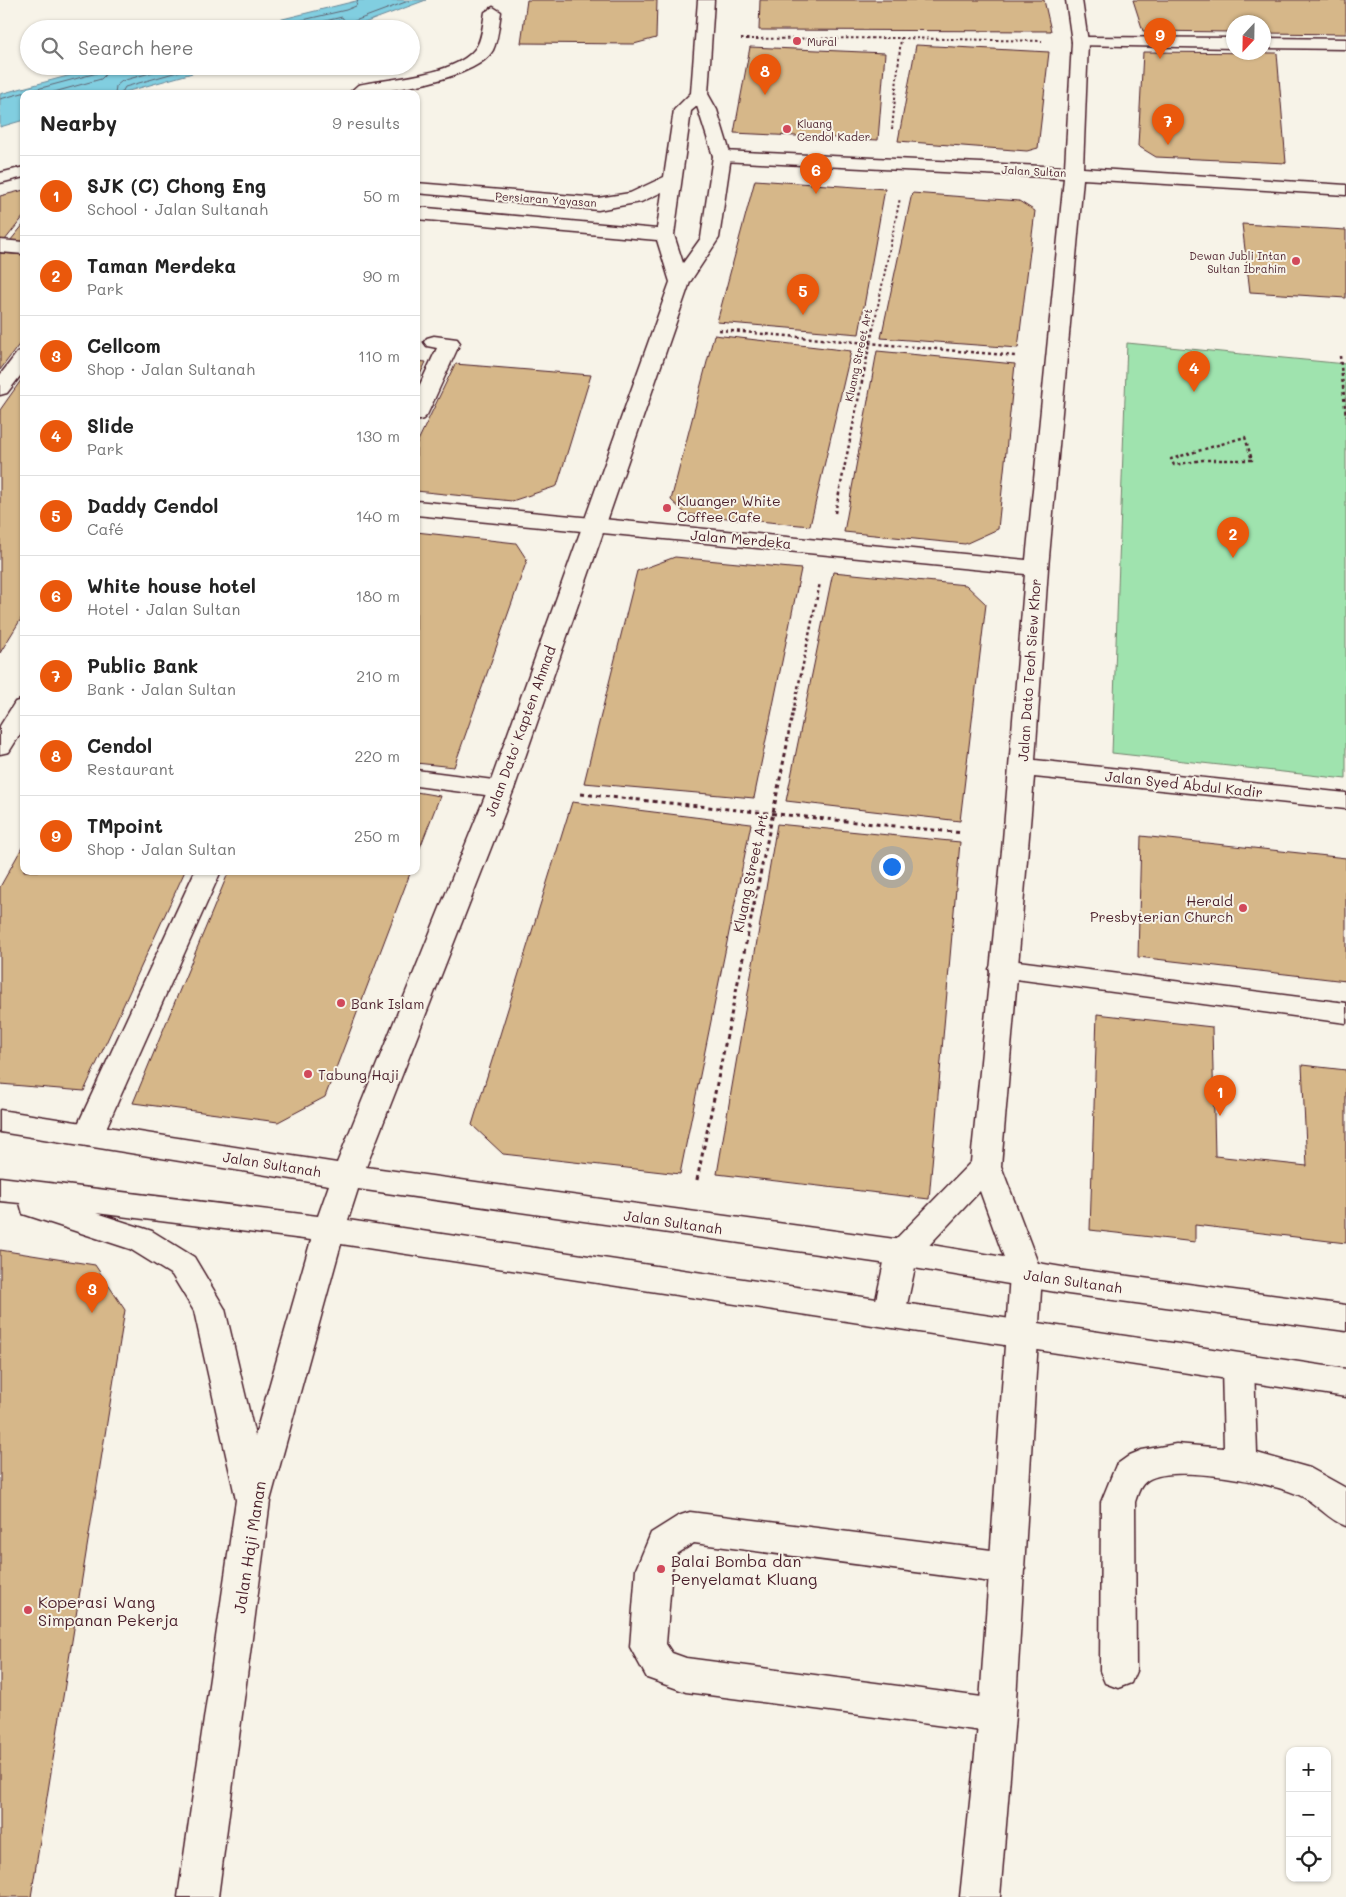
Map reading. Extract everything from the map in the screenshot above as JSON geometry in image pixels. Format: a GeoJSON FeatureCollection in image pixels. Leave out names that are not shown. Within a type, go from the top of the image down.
{"type":"FeatureCollection","features":[{"type":"Feature","properties":{"kind":"street","name":"Jalan Dato' Kapten Ahmad"},"geometry":{"type":"LineString","coordinates":[[348,1176],[501,789],[680,282],[710,238],[722,156],[708,110],[700,94],[706,0]]}},
{"type":"Feature","properties":{"kind":"street","name":"Jalan Dato Teoh Siew Khor"},"geometry":{"type":"LineString","coordinates":[[986,1166],[1037,568],[1074,173],[1080,42],[1074,0]]}},
{"type":"Feature","properties":{"kind":"street"},"geometry":{"type":"LineString","coordinates":[[362,90],[437,74],[468,64],[481,55],[485,49],[493,12]]}},
{"type":"Feature","properties":{"kind":"street"},"geometry":{"type":"LineString","coordinates":[[1080,42],[1226,43]]}},
{"type":"Feature","properties":{"kind":"street"},"geometry":{"type":"LineString","coordinates":[[1271,43],[1346,44]]}},
{"type":"Feature","properties":{"kind":"street"},"geometry":{"type":"LineString","coordinates":[[680,282],[665,235],[683,110],[700,94]]}},
{"type":"Feature","properties":{"kind":"street","name":"Jalan Sultan"},"geometry":{"type":"LineString","coordinates":[[722,156],[1074,173],[1346,190]]}},
{"type":"Feature","properties":{"kind":"street"},"geometry":{"type":"LineString","coordinates":[[0,178],[20,173]]}},
{"type":"Feature","properties":{"kind":"street","name":"Persiaran Yayasan"},"geometry":{"type":"LineString","coordinates":[[420,188],[598,204],[636,198],[672,180]]}},
{"type":"Feature","properties":{"kind":"street","name":"Persiaran Yayasan"},"geometry":{"type":"LineString","coordinates":[[420,213],[665,235]]}},
{"type":"Feature","properties":{"kind":"street"},"geometry":{"type":"LineString","coordinates":[[0,246],[20,248]]}},
{"type":"Feature","properties":{"kind":"street"},"geometry":{"type":"LineString","coordinates":[[420,407],[450,343],[434,342]]}},
{"type":"Feature","properties":{"kind":"street"},"geometry":{"type":"LineString","coordinates":[[0,389],[20,362]]}},
{"type":"Feature","properties":{"kind":"street","name":"Jalan Merdeka"},"geometry":{"type":"LineString","coordinates":[[420,508],[1037,568]]}},
{"type":"Feature","properties":{"kind":"street"},"geometry":{"type":"LineString","coordinates":[[11,737],[20,716]]}},
{"type":"Feature","properties":{"kind":"street","name":"Jalan Syed Abdul Kadir"},"geometry":{"type":"LineString","coordinates":[[1021,767],[1346,801]]}},
{"type":"Feature","properties":{"kind":"street"},"geometry":{"type":"LineString","coordinates":[[420,779],[501,789]]}},
{"type":"Feature","properties":{"kind":"street"},"geometry":{"type":"LineString","coordinates":[[88,1135],[206,875]]}},
{"type":"Feature","properties":{"kind":"street"},"geometry":{"type":"LineString","coordinates":[[1003,969],[1346,1013]]}},
{"type":"Feature","properties":{"kind":"street","name":"Jalan Sultanah"},"geometry":{"type":"LineString","coordinates":[[0,1121],[348,1176],[902,1254],[1026,1274],[1346,1318]]}},
{"type":"Feature","properties":{"kind":"street"},"geometry":{"type":"LineString","coordinates":[[889,1314],[902,1254],[986,1166],[1026,1274],[997,1716],[980,1897]]}},
{"type":"Feature","properties":{"kind":"street","name":"Jalan Haji Manan"},"geometry":{"type":"LineString","coordinates":[[198,1897],[253,1501],[329,1230],[348,1176]]}},
{"type":"Feature","properties":{"kind":"street"},"geometry":{"type":"LineString","coordinates":[[0,1189],[329,1230],[1238,1368],[1346,1382]]}},
{"type":"Feature","properties":{"kind":"street"},"geometry":{"type":"LineString","coordinates":[[0,1194],[141,1240],[184,1266],[209,1309],[253,1501]]}},
{"type":"Feature","properties":{"kind":"street"},"geometry":{"type":"LineString","coordinates":[[1238,1368],[1241,1426],[1240,1464]]}},
{"type":"Feature","properties":{"kind":"street"},"geometry":{"type":"LineString","coordinates":[[1118,1671],[1118,1502],[1128,1475],[1142,1465],[1176,1459],[1240,1464],[1289,1475],[1336,1498],[1346,1511]]}},
{"type":"Feature","properties":{"kind":"street"},"geometry":{"type":"LineString","coordinates":[[997,1716],[686,1675],[660,1666],[648,1648],[654,1570],[657,1561],[663,1544],[690,1527],[1007,1568]]}},
{"type":"Feature","properties":{"kind":"path"},"geometry":{"type":"LineString","coordinates":[[892,134],[901,38]]}},
{"type":"Feature","properties":{"kind":"path"},"geometry":{"type":"LineString","coordinates":[[703,39],[901,38],[1080,42]]}},
{"type":"Feature","properties":{"kind":"path","name":"Kluang Street Art"},"geometry":{"type":"LineString","coordinates":[[833,522],[901,193]]}},
{"type":"Feature","properties":{"kind":"path"},"geometry":{"type":"LineString","coordinates":[[719,330],[1022,356]]}},
{"type":"Feature","properties":{"kind":"path"},"geometry":{"type":"LineString","coordinates":[[1340,356],[1346,417]]}},
{"type":"Feature","properties":{"kind":"path"},"geometry":{"type":"LineString","coordinates":[[1245,437],[1252,460],[1203,460],[1174,465],[1171,459],[1245,437]]}},
{"type":"Feature","properties":{"kind":"path","name":"Kluang Street Art"},"geometry":{"type":"LineString","coordinates":[[697,1180],[821,580]]}},
{"type":"Feature","properties":{"kind":"path"},"geometry":{"type":"LineString","coordinates":[[581,794],[963,833]]}},
{"type":"Feature","properties":{"kind":"green space"},"geometry":{"type":"Polygon","coordinates":[[[1127,343],[1346,364],[1346,779],[1112,753],[1127,343]]]}},
{"type":"Feature","properties":{"kind":"water"},"geometry":{"type":"Polygon","coordinates":[[[360,0],[426,0],[372,20],[279,20],[360,0]]]}},
{"type":"Feature","properties":{"kind":"water"},"geometry":{"type":"Polygon","coordinates":[[[71,75],[185,75],[132,90],[20,90],[20,121],[0,127],[0,94],[71,75]]]}},
{"type":"Feature","properties":{"kind":"building"},"geometry":{"type":"Polygon","coordinates":[[[527,0],[657,0],[656,38],[634,44],[521,43],[527,0]]]}},
{"type":"Feature","properties":{"kind":"building"},"geometry":{"type":"Polygon","coordinates":[[[760,0],[1044,0],[1051,31],[759,30],[760,0]]]}},
{"type":"Feature","properties":{"kind":"building"},"geometry":{"type":"Polygon","coordinates":[[[1133,0],[1346,0],[1346,34],[1271,33],[1271,15],[1226,15],[1226,32],[1143,31],[1133,0]]]}},
{"type":"Feature","properties":{"kind":"building"},"geometry":{"type":"Polygon","coordinates":[[[916,45],[1049,52],[1038,148],[1027,151],[898,141],[916,45]]]}},
{"type":"Feature","properties":{"kind":"building"},"geometry":{"type":"Polygon","coordinates":[[[750,47],[885,53],[878,140],[734,133],[750,47]]]}},
{"type":"Feature","properties":{"kind":"building"},"geometry":{"type":"Polygon","coordinates":[[[1143,52],[1226,53],[1226,60],[1271,60],[1271,53],[1277,53],[1286,163],[1156,157],[1138,146],[1143,52]]]}},
{"type":"Feature","properties":{"kind":"building"},"geometry":{"type":"Polygon","coordinates":[[[755,180],[885,189],[859,334],[717,322],[755,180]]]}},
{"type":"Feature","properties":{"kind":"building"},"geometry":{"type":"Polygon","coordinates":[[[20,191],[20,221],[5,240],[0,240],[0,196],[20,191]]]}},
{"type":"Feature","properties":{"kind":"building"},"geometry":{"type":"Polygon","coordinates":[[[912,193],[1019,201],[1035,211],[1018,348],[881,338],[912,193]]]}},
{"type":"Feature","properties":{"kind":"building","name":"Dewan Jubli Intan Sultan Ibrahim"},"geometry":{"type":"Polygon","coordinates":[[[1242,224],[1346,230],[1346,298],[1250,292],[1242,224]]]}},
{"type":"Feature","properties":{"kind":"building"},"geometry":{"type":"Polygon","coordinates":[[[20,229],[20,242],[10,241],[20,229]]]}},
{"type":"Feature","properties":{"kind":"building"},"geometry":{"type":"Polygon","coordinates":[[[0,253],[20,255],[20,343],[0,370],[0,253]]]}},
{"type":"Feature","properties":{"kind":"building"},"geometry":{"type":"Polygon","coordinates":[[[714,335],[851,351],[810,526],[686,514],[671,500],[714,335]]]}},
{"type":"Feature","properties":{"kind":"building"},"geometry":{"type":"Polygon","coordinates":[[[877,351],[1015,364],[998,529],[965,544],[844,532],[877,351]]]}},
{"type":"Feature","properties":{"kind":"building"},"geometry":{"type":"Polygon","coordinates":[[[420,361],[426,362],[420,375],[420,361]]]}},
{"type":"Feature","properties":{"kind":"building"},"geometry":{"type":"Polygon","coordinates":[[[455,364],[591,375],[557,486],[512,501],[420,491],[420,437],[455,364]]]}},
{"type":"Feature","properties":{"kind":"building"},"geometry":{"type":"Polygon","coordinates":[[[20,382],[20,620],[0,653],[0,410],[20,382]]]}},
{"type":"Feature","properties":{"kind":"building"},"geometry":{"type":"Polygon","coordinates":[[[420,532],[516,543],[527,560],[454,767],[420,763],[420,532]]]}},
{"type":"Feature","properties":{"kind":"building"},"geometry":{"type":"Polygon","coordinates":[[[675,557],[801,569],[754,798],[584,783],[637,571],[675,557]]]}},
{"type":"Feature","properties":{"kind":"building"},"geometry":{"type":"Polygon","coordinates":[[[833,572],[966,585],[986,604],[960,821],[786,801],[833,572]]]}},
{"type":"Feature","properties":{"kind":"building"},"geometry":{"type":"Polygon","coordinates":[[[420,793],[440,796],[420,848],[420,793]]]}},
{"type":"Feature","properties":{"kind":"building"},"geometry":{"type":"Polygon","coordinates":[[[572,802],[751,824],[680,1174],[503,1154],[472,1125],[572,802]]]}},
{"type":"Feature","properties":{"kind":"building"},"geometry":{"type":"Polygon","coordinates":[[[777,824],[960,842],[929,1199],[717,1174],[777,824]]]}},
{"type":"Feature","properties":{"kind":"building","name":"Herald Presbyterian Church"},"geometry":{"type":"Polygon","coordinates":[[[1141,836],[1346,858],[1346,981],[1138,957],[1141,836]]]}},
{"type":"Feature","properties":{"kind":"building"},"geometry":{"type":"Polygon","coordinates":[[[20,851],[20,875],[183,875],[84,1091],[0,1084],[0,887],[20,851]]]}},
{"type":"Feature","properties":{"kind":"building"},"geometry":{"type":"Polygon","coordinates":[[[227,875],[409,875],[325,1097],[278,1122],[133,1103],[227,875]]]}},
{"type":"Feature","properties":{"kind":"building"},"geometry":{"type":"Polygon","coordinates":[[[1097,1014],[1212,1027],[1215,1156],[1307,1166],[1302,1065],[1346,1070],[1346,1243],[1195,1225],[1195,1242],[1090,1230],[1097,1014]]]}},
{"type":"Feature","properties":{"kind":"building"},"geometry":{"type":"Polygon","coordinates":[[[0,1250],[95,1265],[125,1310],[31,1897],[0,1897],[0,1250]]]}},
{"type":"Feature","properties":{"kind":"place","name":"Mural"},"geometry":{"type":"Point","coordinates":[797,41]}},
{"type":"Feature","properties":{"kind":"place","name":"TMpoint"},"geometry":{"type":"Point","coordinates":[1160,59]}},
{"type":"Feature","properties":{"kind":"place","name":"Cendol"},"geometry":{"type":"Point","coordinates":[765,95]}},
{"type":"Feature","properties":{"kind":"place","name":"Kluang Cendol Kader"},"geometry":{"type":"Point","coordinates":[787,129]}},
{"type":"Feature","properties":{"kind":"place","name":"Public Bank"},"geometry":{"type":"Point","coordinates":[1168,145]}},
{"type":"Feature","properties":{"kind":"place","name":"White house hotel"},"geometry":{"type":"Point","coordinates":[816,194]}},
{"type":"Feature","properties":{"kind":"place","name":"Dewan Jubli Intan Sultan Ibrahim"},"geometry":{"type":"Point","coordinates":[1296,261]}},
{"type":"Feature","properties":{"kind":"place","name":"Daddy Cendol"},"geometry":{"type":"Point","coordinates":[803,315]}},
{"type":"Feature","properties":{"kind":"place","name":"Slide"},"geometry":{"type":"Point","coordinates":[1194,392]}},
{"type":"Feature","properties":{"kind":"place","name":"Kluanger White Coffee Cafe"},"geometry":{"type":"Point","coordinates":[667,508]}},
{"type":"Feature","properties":{"kind":"place","name":"Taman Merdeka"},"geometry":{"type":"Point","coordinates":[1233,558]}},
{"type":"Feature","properties":{"kind":"place","name":"Herald Presbyterian Church"},"geometry":{"type":"Point","coordinates":[1243,908]}},
{"type":"Feature","properties":{"kind":"place","name":"Bank Islam"},"geometry":{"type":"Point","coordinates":[341,1003]}},
{"type":"Feature","properties":{"kind":"place","name":"Tabung Haji"},"geometry":{"type":"Point","coordinates":[308,1074]}},
{"type":"Feature","properties":{"kind":"place","name":"SJK (C) Chong Eng"},"geometry":{"type":"Point","coordinates":[1220,1116]}},
{"type":"Feature","properties":{"kind":"place","name":"Cellcom"},"geometry":{"type":"Point","coordinates":[92,1313]}},
{"type":"Feature","properties":{"kind":"place","name":"Balai Bomba dan Penyelamat Kluang"},"geometry":{"type":"Point","coordinates":[661,1569]}},
{"type":"Feature","properties":{"kind":"place","name":"Koperasi Wang Simpanan Pekerja"},"geometry":{"type":"Point","coordinates":[28,1610]}}]}
